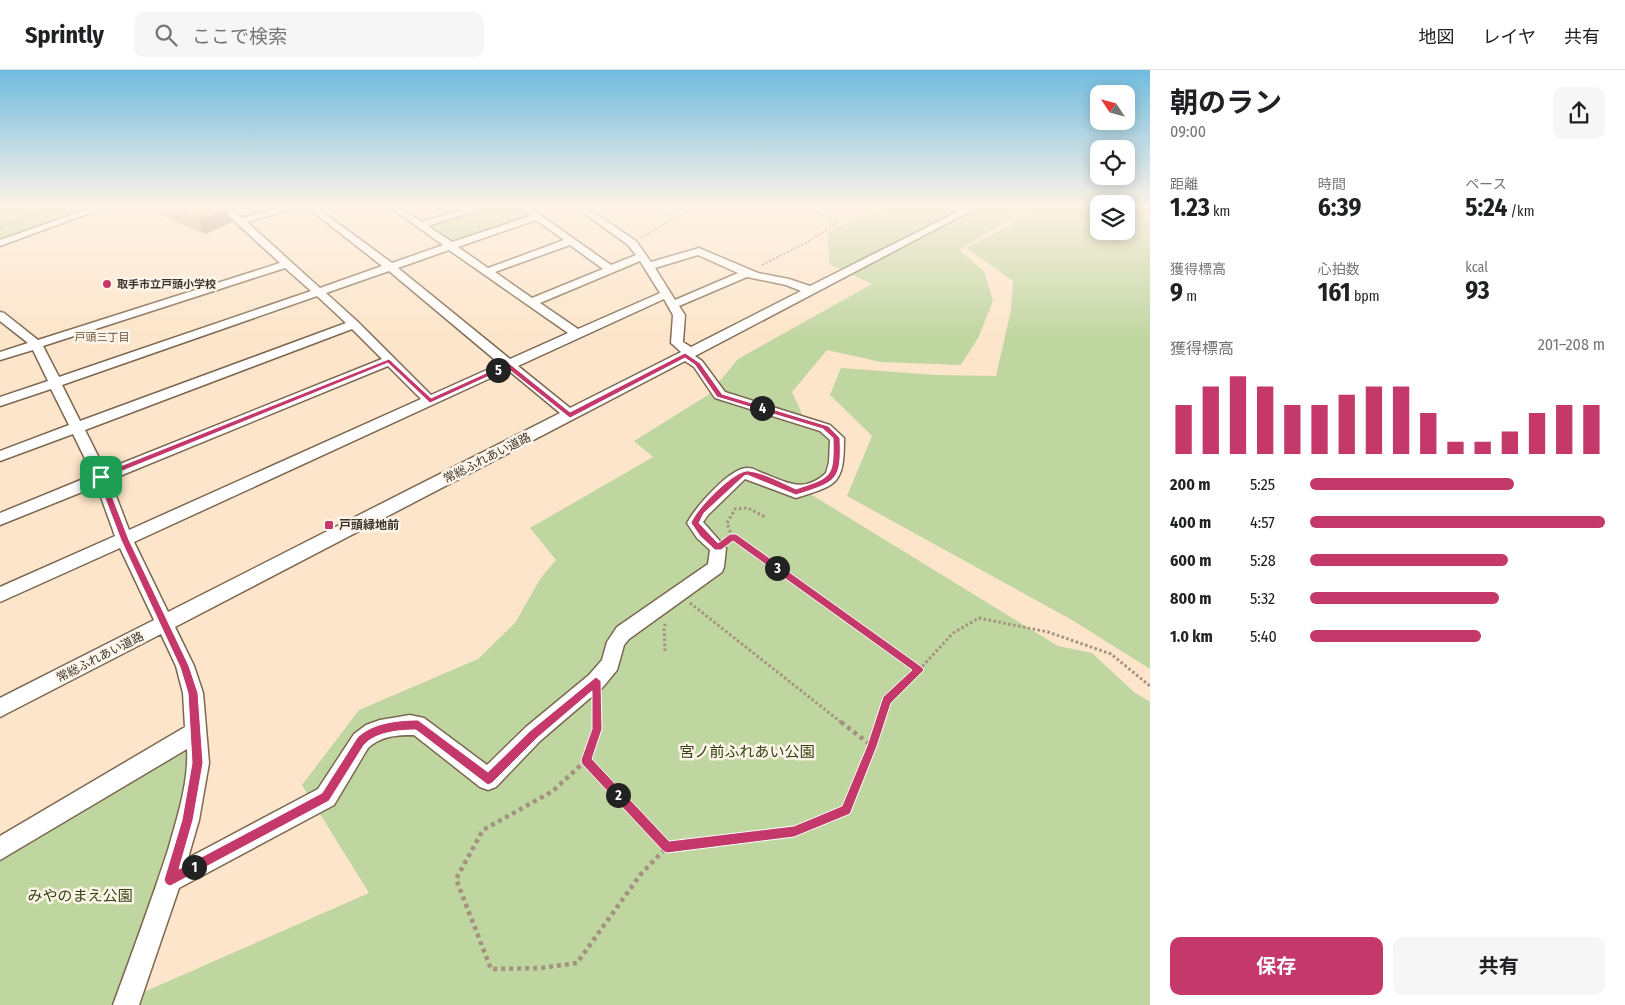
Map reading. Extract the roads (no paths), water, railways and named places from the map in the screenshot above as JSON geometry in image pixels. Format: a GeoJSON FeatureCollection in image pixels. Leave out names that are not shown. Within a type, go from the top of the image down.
{"type":"FeatureCollection","features":[{"type":"Feature","properties":{"kind":"street"},"geometry":{"type":"LineString","coordinates":[[273,251],[354,324],[430,401]]}},
{"type":"Feature","properties":{"kind":"street"},"geometry":{"type":"LineString","coordinates":[[368,251],[570,415]]}},
{"type":"Feature","properties":{"kind":"street"},"geometry":{"type":"LineString","coordinates":[[0,402],[439,251]]}},
{"type":"Feature","properties":{"kind":"street"},"geometry":{"type":"LineString","coordinates":[[459,251],[577,334]]}},
{"type":"Feature","properties":{"kind":"street"},"geometry":{"type":"LineString","coordinates":[[490,271],[544,251]]}},
{"type":"Feature","properties":{"kind":"street"},"geometry":{"type":"LineString","coordinates":[[586,251],[610,269]]}},
{"type":"Feature","properties":{"kind":"street"},"geometry":{"type":"LineString","coordinates":[[170,880],[326,797],[360,741],[368,733],[404,725],[418,725],[488,779],[533,734],[596,681],[610,664],[616,642],[623,633],[716,567],[718,548],[703,534],[695,523],[702,510],[741,474],[748,473],[796,492],[828,481],[838,462],[837,438],[826,428],[720,395],[698,364],[677,343],[679,315],[638,251]]}},
{"type":"Feature","properties":{"kind":"street"},"geometry":{"type":"LineString","coordinates":[[649,266],[699,251],[706,256],[747,273],[789,282],[810,290]]}},
{"type":"Feature","properties":{"kind":"street","name":"常総ふれあい道路"},"geometry":{"type":"LineString","coordinates":[[0,708],[886,251]]}},
{"type":"Feature","properties":{"kind":"street"},"geometry":{"type":"LineString","coordinates":[[532,302],[642,256]]}},
{"type":"Feature","properties":{"kind":"street"},"geometry":{"type":"LineString","coordinates":[[0,356],[287,264]]}},
{"type":"Feature","properties":{"kind":"street"},"geometry":{"type":"LineString","coordinates":[[673,305],[706,289],[747,273]]}},
{"type":"Feature","properties":{"kind":"street"},"geometry":{"type":"LineString","coordinates":[[0,595],[666,294]]}},
{"type":"Feature","properties":{"kind":"street"},"geometry":{"type":"LineString","coordinates":[[0,315],[36,344],[101,477],[125,540],[163,624],[185,666],[193,693],[198,763],[190,811],[170,880],[126,1005]]}},
{"type":"Feature","properties":{"kind":"street"},"geometry":{"type":"LineString","coordinates":[[0,456],[354,324]]}},
{"type":"Feature","properties":{"kind":"street"},"geometry":{"type":"LineString","coordinates":[[0,519],[389,361]]}},
{"type":"Feature","properties":{"kind":"street"},"geometry":{"type":"LineString","coordinates":[[0,850],[196,732]]}},
{"type":"Feature","properties":{"kind":"place","name":"取手市立戸頭小学校"},"geometry":{"type":"Point","coordinates":[107,284]}},
{"type":"Feature","properties":{"kind":"place","name":"戸頭緑地前"},"geometry":{"type":"Point","coordinates":[329,525]}},
{"type":"Feature","properties":{"kind":"district","name":"戸頭三丁目"},"geometry":{"type":"Point","coordinates":[102,337]}},
{"type":"Feature","properties":{"kind":"park label","name":"宮ノ前ふれあい公園"},"geometry":{"type":"Point","coordinates":[747,752]}},
{"type":"Feature","properties":{"kind":"park label","name":"みやのまえ公園"},"geometry":{"type":"Point","coordinates":[80,896]}}]}
